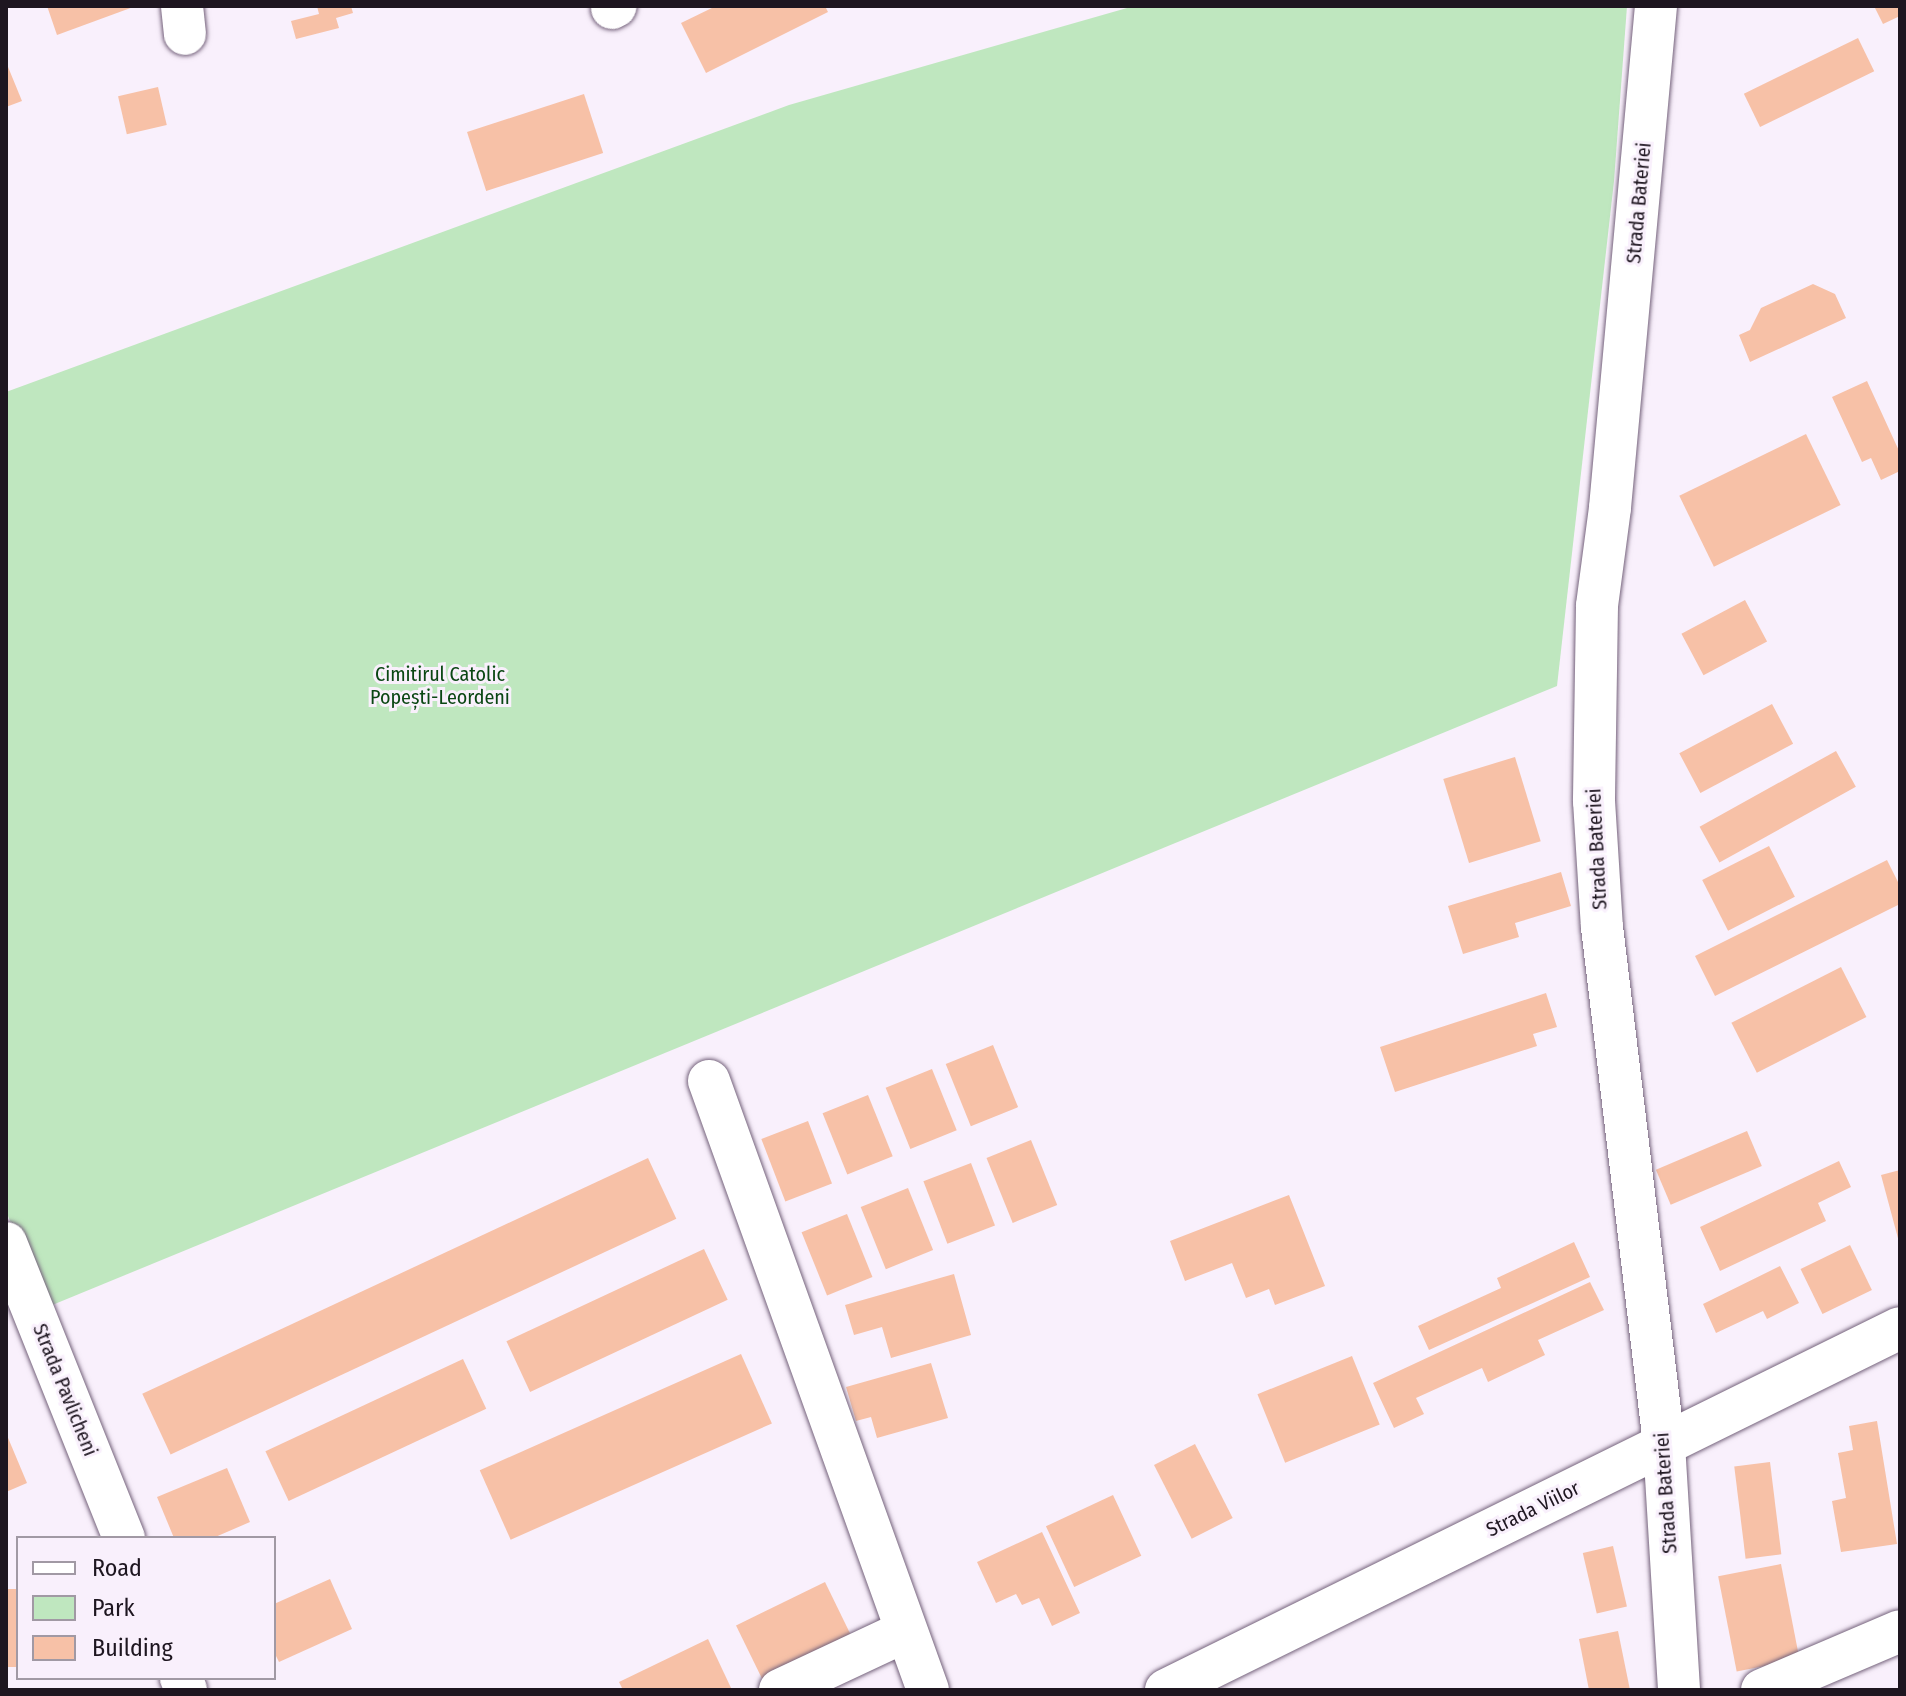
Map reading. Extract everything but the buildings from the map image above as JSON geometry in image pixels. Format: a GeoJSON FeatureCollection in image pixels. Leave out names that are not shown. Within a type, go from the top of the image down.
{"type":"FeatureCollection","features":[{"type":"Feature","properties":{"kind":"street","name":"Strada Bateriei"},"geometry":{"type":"LineString","coordinates":[[1656,6],[1637,224],[1597,606],[1593,773],[1602,927],[1664,1444],[1679,1690]]}},
{"type":"Feature","properties":{"kind":"street"},"geometry":{"type":"LineString","coordinates":[[709,1081],[928,1690]]}},
{"type":"Feature","properties":{"kind":"street","name":"Strada Pavlicheni"},"geometry":{"type":"LineString","coordinates":[[6,1243],[123,1536]]}},
{"type":"Feature","properties":{"kind":"street","name":"Strada Viilor"},"geometry":{"type":"LineString","coordinates":[[1166,1690],[1900,1328]]}},
{"type":"Feature","properties":{"kind":"street"},"geometry":{"type":"LineString","coordinates":[[780,1690],[906,1631]]}},
{"type":"Feature","properties":{"kind":"street"},"geometry":{"type":"LineString","coordinates":[[1762,1690],[1900,1631]]}},
{"type":"Feature","properties":{"kind":"green space","name":"Cimitirul Catolic Popești-Leordeni"},"geometry":{"type":"Polygon","coordinates":[[[1134,6],[1627,6],[1614,181],[1557,686],[45,1308],[6,1211],[6,392],[789,105],[1134,6]]]}}]}
